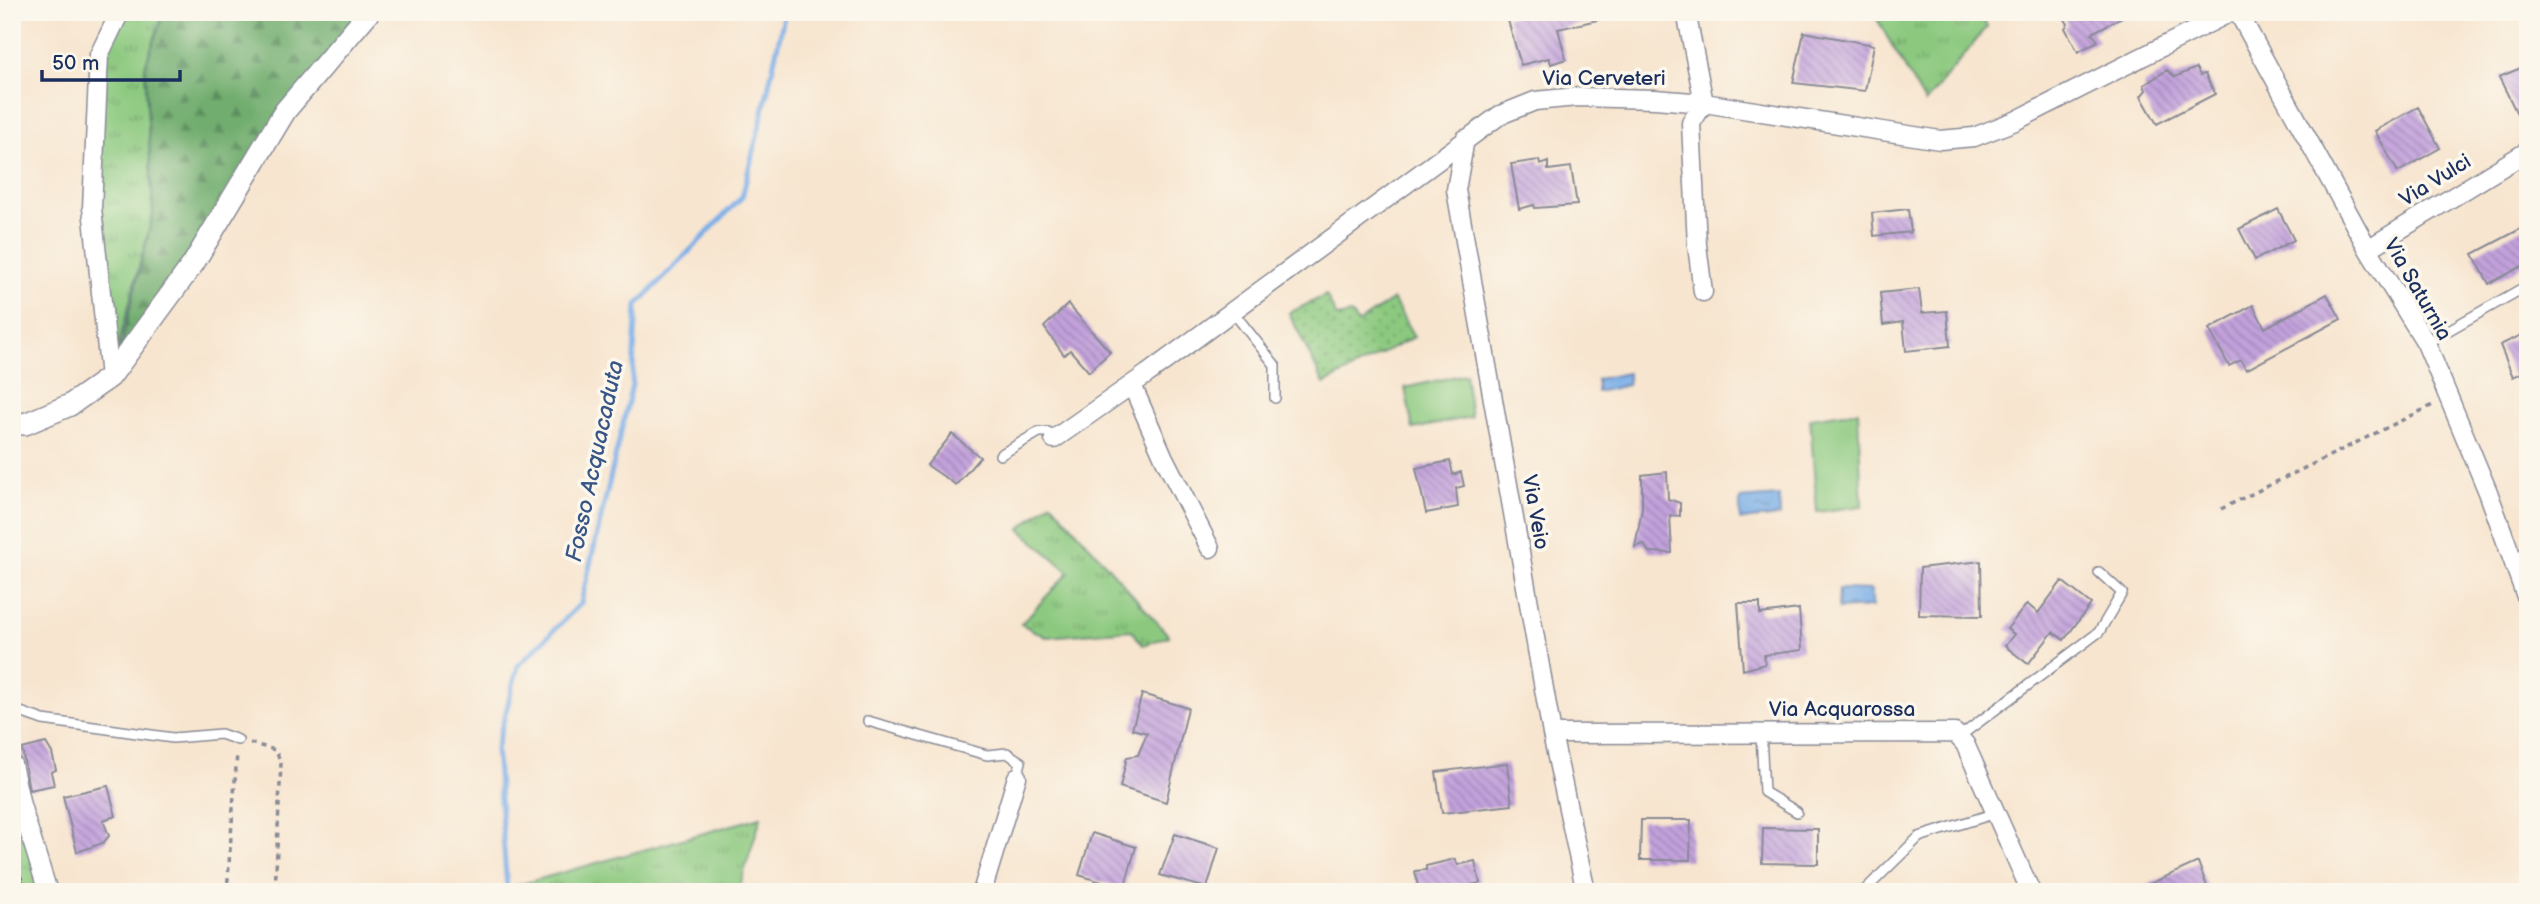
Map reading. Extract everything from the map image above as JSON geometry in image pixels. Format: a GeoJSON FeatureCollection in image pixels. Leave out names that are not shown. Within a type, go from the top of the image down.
{"type":"FeatureCollection","features":[{"type":"Feature","properties":{"kind":"street"},"geometry":{"type":"LineString","coordinates":[[110,377],[92,208],[99,55],[120,12]]}},
{"type":"Feature","properties":{"kind":"street"},"geometry":{"type":"LineString","coordinates":[[12,423],[25,424],[70,405],[110,377],[193,264],[285,111],[369,12]]}},
{"type":"Feature","properties":{"kind":"street"},"geometry":{"type":"LineString","coordinates":[[1686,12],[1704,103],[1691,123],[1697,245],[1703,292]]}},
{"type":"Feature","properties":{"kind":"street","name":"Via Cerveteri"},"geometry":{"type":"LineString","coordinates":[[1054,439],[1233,312],[1465,139],[1500,115],[1535,101],[1577,97],[1704,103],[1940,140],[1974,137],[2015,121],[2231,12]]}},
{"type":"Feature","properties":{"kind":"street","name":"Via Saturnia"},"geometry":{"type":"LineString","coordinates":[[2238,12],[2368,249],[2426,342],[2488,492],[2528,602]]}},
{"type":"Feature","properties":{"kind":"street","name":"Via Veio"},"geometry":{"type":"LineString","coordinates":[[1465,139],[1456,190],[1552,734],[1586,892]]}},
{"type":"Feature","properties":{"kind":"street","name":"Via Vulci"},"geometry":{"type":"LineString","coordinates":[[2368,249],[2528,151]]}},
{"type":"Feature","properties":{"kind":"street"},"geometry":{"type":"LineString","coordinates":[[1132,385],[1158,445],[1210,548]]}},
{"type":"Feature","properties":{"kind":"street","name":"Via Acquarossa"},"geometry":{"type":"LineString","coordinates":[[1552,734],[1937,732],[1955,733],[1959,737]]}},
{"type":"Feature","properties":{"kind":"street"},"geometry":{"type":"LineString","coordinates":[[1959,737],[1965,744],[2031,892]]}},
{"type":"Feature","properties":{"kind":"street"},"geometry":{"type":"LineString","coordinates":[[12,764],[48,892]]}},
{"type":"Feature","properties":{"kind":"street"},"geometry":{"type":"LineString","coordinates":[[982,892],[1017,777]]}},
{"type":"Feature","properties":{"kind":"lane"},"geometry":{"type":"LineString","coordinates":[[2426,342],[2523,288]]}},
{"type":"Feature","properties":{"kind":"lane"},"geometry":{"type":"LineString","coordinates":[[1233,312],[1275,365],[1275,398]]}},
{"type":"Feature","properties":{"kind":"lane"},"geometry":{"type":"LineString","coordinates":[[1000,455],[1039,432],[1048,432],[1054,439]]}},
{"type":"Feature","properties":{"kind":"lane"},"geometry":{"type":"LineString","coordinates":[[1959,737],[2099,632],[2123,593],[2099,572]]}},
{"type":"Feature","properties":{"kind":"lane"},"geometry":{"type":"LineString","coordinates":[[12,709],[43,720],[160,737],[221,734],[238,740]]}},
{"type":"Feature","properties":{"kind":"lane"},"geometry":{"type":"LineString","coordinates":[[868,721],[987,755],[1007,753],[1021,762],[1017,777]]}},
{"type":"Feature","properties":{"kind":"lane"},"geometry":{"type":"LineString","coordinates":[[1761,733],[1764,792],[1797,812]]}},
{"type":"Feature","properties":{"kind":"lane"},"geometry":{"type":"LineString","coordinates":[[1863,892],[1919,836],[1996,813]]}},
{"type":"Feature","properties":{"kind":"path"},"geometry":{"type":"LineString","coordinates":[[2221,509],[2448,397]]}},
{"type":"Feature","properties":{"kind":"path"},"geometry":{"type":"LineString","coordinates":[[227,892],[238,740],[275,750],[281,762],[275,892]]}},
{"type":"Feature","properties":{"kind":"green space"},"geometry":{"type":"Polygon","coordinates":[[[120,12],[164,12],[145,66],[153,214],[110,377],[92,208],[99,55],[120,12]]]}},
{"type":"Feature","properties":{"kind":"green space"},"geometry":{"type":"Polygon","coordinates":[[[164,12],[369,12],[285,111],[117,362],[153,214],[145,66],[164,12]]]}},
{"type":"Feature","properties":{"kind":"green space"},"geometry":{"type":"Polygon","coordinates":[[[1873,12],[1980,12],[1987,27],[1925,103],[1873,12]]]}},
{"type":"Feature","properties":{"kind":"green space"},"geometry":{"type":"Polygon","coordinates":[[[1326,295],[1337,317],[1351,314],[1358,323],[1393,299],[1414,337],[1324,384],[1289,313],[1326,295]]]}},
{"type":"Feature","properties":{"kind":"green space"},"geometry":{"type":"Polygon","coordinates":[[[1465,374],[1471,417],[1413,429],[1405,388],[1465,374]]]}},
{"type":"Feature","properties":{"kind":"green space"},"geometry":{"type":"Polygon","coordinates":[[[1858,411],[1862,506],[1817,512],[1810,418],[1858,411]]]}},
{"type":"Feature","properties":{"kind":"green space"},"geometry":{"type":"Polygon","coordinates":[[[1051,502],[1169,636],[1143,645],[1131,630],[1046,637],[1021,624],[1069,572],[1020,529],[1051,502]]]}},
{"type":"Feature","properties":{"kind":"green space"},"geometry":{"type":"Polygon","coordinates":[[[12,764],[48,892],[12,892],[12,764]]]}},
{"type":"Feature","properties":{"kind":"green space"},"geometry":{"type":"Polygon","coordinates":[[[761,817],[738,892],[504,892],[507,888],[761,817]]]}},
{"type":"Feature","properties":{"kind":"water"},"geometry":{"type":"Polygon","coordinates":[[[1628,373],[1628,385],[1597,392],[1597,379],[1628,373]]]}},
{"type":"Feature","properties":{"kind":"water"},"geometry":{"type":"Polygon","coordinates":[[[1779,496],[1780,516],[1740,520],[1740,499],[1779,496]]]}},
{"type":"Feature","properties":{"kind":"water"},"geometry":{"type":"Polygon","coordinates":[[[1839,589],[1872,590],[1872,607],[1838,609],[1839,589]]]}},
{"type":"Feature","properties":{"kind":"building"},"geometry":{"type":"Polygon","coordinates":[[[1526,12],[1605,12],[1606,18],[1558,29],[1566,59],[1551,64],[1549,58],[1521,65],[1507,17],[1526,12]]]}},
{"type":"Feature","properties":{"kind":"building"},"geometry":{"type":"Polygon","coordinates":[[[2060,12],[2131,12],[2092,33],[2098,41],[2078,52],[2065,28],[2068,24],[2060,12]]]}},
{"type":"Feature","properties":{"kind":"building"},"geometry":{"type":"Polygon","coordinates":[[[1804,32],[1874,45],[1865,91],[1793,83],[1804,32]]]}},
{"type":"Feature","properties":{"kind":"building"},"geometry":{"type":"Polygon","coordinates":[[[2528,65],[2528,136],[2499,77],[2528,65]]]}},
{"type":"Feature","properties":{"kind":"building"},"geometry":{"type":"Polygon","coordinates":[[[2196,68],[2200,75],[2205,74],[2215,94],[2157,124],[2141,96],[2146,90],[2144,85],[2167,70],[2175,77],[2196,68]]]}},
{"type":"Feature","properties":{"kind":"building"},"geometry":{"type":"Polygon","coordinates":[[[2418,107],[2440,148],[2398,172],[2375,131],[2418,107]]]}},
{"type":"Feature","properties":{"kind":"building"},"geometry":{"type":"Polygon","coordinates":[[[1539,160],[1540,165],[1548,162],[1548,170],[1571,167],[1577,205],[1535,208],[1534,205],[1519,209],[1511,164],[1539,160]]]}},
{"type":"Feature","properties":{"kind":"building"},"geometry":{"type":"Polygon","coordinates":[[[1908,209],[1911,232],[1874,236],[1872,213],[1908,209]]]}},
{"type":"Feature","properties":{"kind":"building"},"geometry":{"type":"Polygon","coordinates":[[[2278,209],[2294,240],[2255,260],[2239,229],[2278,209]]]}},
{"type":"Feature","properties":{"kind":"building"},"geometry":{"type":"Polygon","coordinates":[[[2528,225],[2528,263],[2489,284],[2473,254],[2528,225]]]}},
{"type":"Feature","properties":{"kind":"building"},"geometry":{"type":"Polygon","coordinates":[[[1919,289],[1922,313],[1947,311],[1950,346],[1906,351],[1903,322],[1883,325],[1880,293],[1919,289]]]}},
{"type":"Feature","properties":{"kind":"building"},"geometry":{"type":"Polygon","coordinates":[[[2327,294],[2341,319],[2246,370],[2241,360],[2229,366],[2209,329],[2253,305],[2265,328],[2327,294]]]}},
{"type":"Feature","properties":{"kind":"building"},"geometry":{"type":"Polygon","coordinates":[[[1068,304],[1110,352],[1089,372],[1070,350],[1064,355],[1044,327],[1068,304]]]}},
{"type":"Feature","properties":{"kind":"building"},"geometry":{"type":"Polygon","coordinates":[[[2528,332],[2528,370],[2513,377],[2500,345],[2528,332]]]}},
{"type":"Feature","properties":{"kind":"building"},"geometry":{"type":"Polygon","coordinates":[[[952,434],[980,457],[956,485],[927,465],[952,434]]]}},
{"type":"Feature","properties":{"kind":"building"},"geometry":{"type":"Polygon","coordinates":[[[1450,461],[1453,475],[1461,472],[1464,486],[1456,488],[1458,507],[1426,513],[1416,468],[1450,461]]]}},
{"type":"Feature","properties":{"kind":"building"},"geometry":{"type":"Polygon","coordinates":[[[1667,472],[1668,499],[1680,503],[1680,516],[1670,515],[1672,553],[1649,552],[1644,544],[1635,547],[1642,509],[1642,475],[1667,472]]]}},
{"type":"Feature","properties":{"kind":"building"},"geometry":{"type":"Polygon","coordinates":[[[1981,561],[1982,616],[1919,615],[1920,568],[1981,561]]]}},
{"type":"Feature","properties":{"kind":"building"},"geometry":{"type":"Polygon","coordinates":[[[2062,581],[2091,604],[2064,640],[2053,632],[2028,664],[2005,646],[2014,634],[2007,629],[2027,604],[2038,613],[2062,581]]]}},
{"type":"Feature","properties":{"kind":"building"},"geometry":{"type":"Polygon","coordinates":[[[1738,603],[1760,603],[1760,614],[1799,609],[1802,650],[1764,655],[1765,664],[1743,670],[1738,603]]]}},
{"type":"Feature","properties":{"kind":"building"},"geometry":{"type":"Polygon","coordinates":[[[1142,694],[1188,708],[1166,802],[1120,787],[1127,757],[1138,755],[1147,733],[1132,729],[1142,694]]]}},
{"type":"Feature","properties":{"kind":"building"},"geometry":{"type":"Polygon","coordinates":[[[46,743],[52,753],[56,770],[51,772],[54,785],[29,790],[22,749],[46,743]]]}},
{"type":"Feature","properties":{"kind":"building"},"geometry":{"type":"Polygon","coordinates":[[[1507,763],[1512,805],[1442,813],[1436,772],[1507,763]]]}},
{"type":"Feature","properties":{"kind":"building"},"geometry":{"type":"Polygon","coordinates":[[[108,786],[116,816],[103,820],[109,836],[103,843],[77,852],[63,796],[108,786]]]}},
{"type":"Feature","properties":{"kind":"building"},"geometry":{"type":"Polygon","coordinates":[[[1641,820],[1691,820],[1690,860],[1640,860],[1641,820]]]}},
{"type":"Feature","properties":{"kind":"building"},"geometry":{"type":"Polygon","coordinates":[[[1763,828],[1818,829],[1818,864],[1762,863],[1763,828]]]}},
{"type":"Feature","properties":{"kind":"building"},"geometry":{"type":"Polygon","coordinates":[[[1092,833],[1136,847],[1124,889],[1079,875],[1092,833]]]}},
{"type":"Feature","properties":{"kind":"building"},"geometry":{"type":"Polygon","coordinates":[[[1175,834],[1219,848],[1207,888],[1160,875],[1175,834]]]}},
{"type":"Feature","properties":{"kind":"building"},"geometry":{"type":"Polygon","coordinates":[[[1455,859],[1458,865],[1475,861],[1480,883],[1464,887],[1458,892],[1419,892],[1415,871],[1426,870],[1426,866],[1455,859]]]}},
{"type":"Feature","properties":{"kind":"building"},"geometry":{"type":"Polygon","coordinates":[[[2198,862],[2209,892],[2132,892],[2198,862]]]}},
{"type":"Feature","properties":{"kind":"waterway","name":"Fosso Acquacaduta"},"geometry":{"type":"LineString","coordinates":[[504,892],[507,888],[496,749],[518,666],[581,603],[632,385],[637,305],[742,197],[785,12]]}},
{"type":"Feature","properties":{"kind":"railway"},"geometry":{"type":"LineString","coordinates":[[12,860],[23,892]]}}]}
